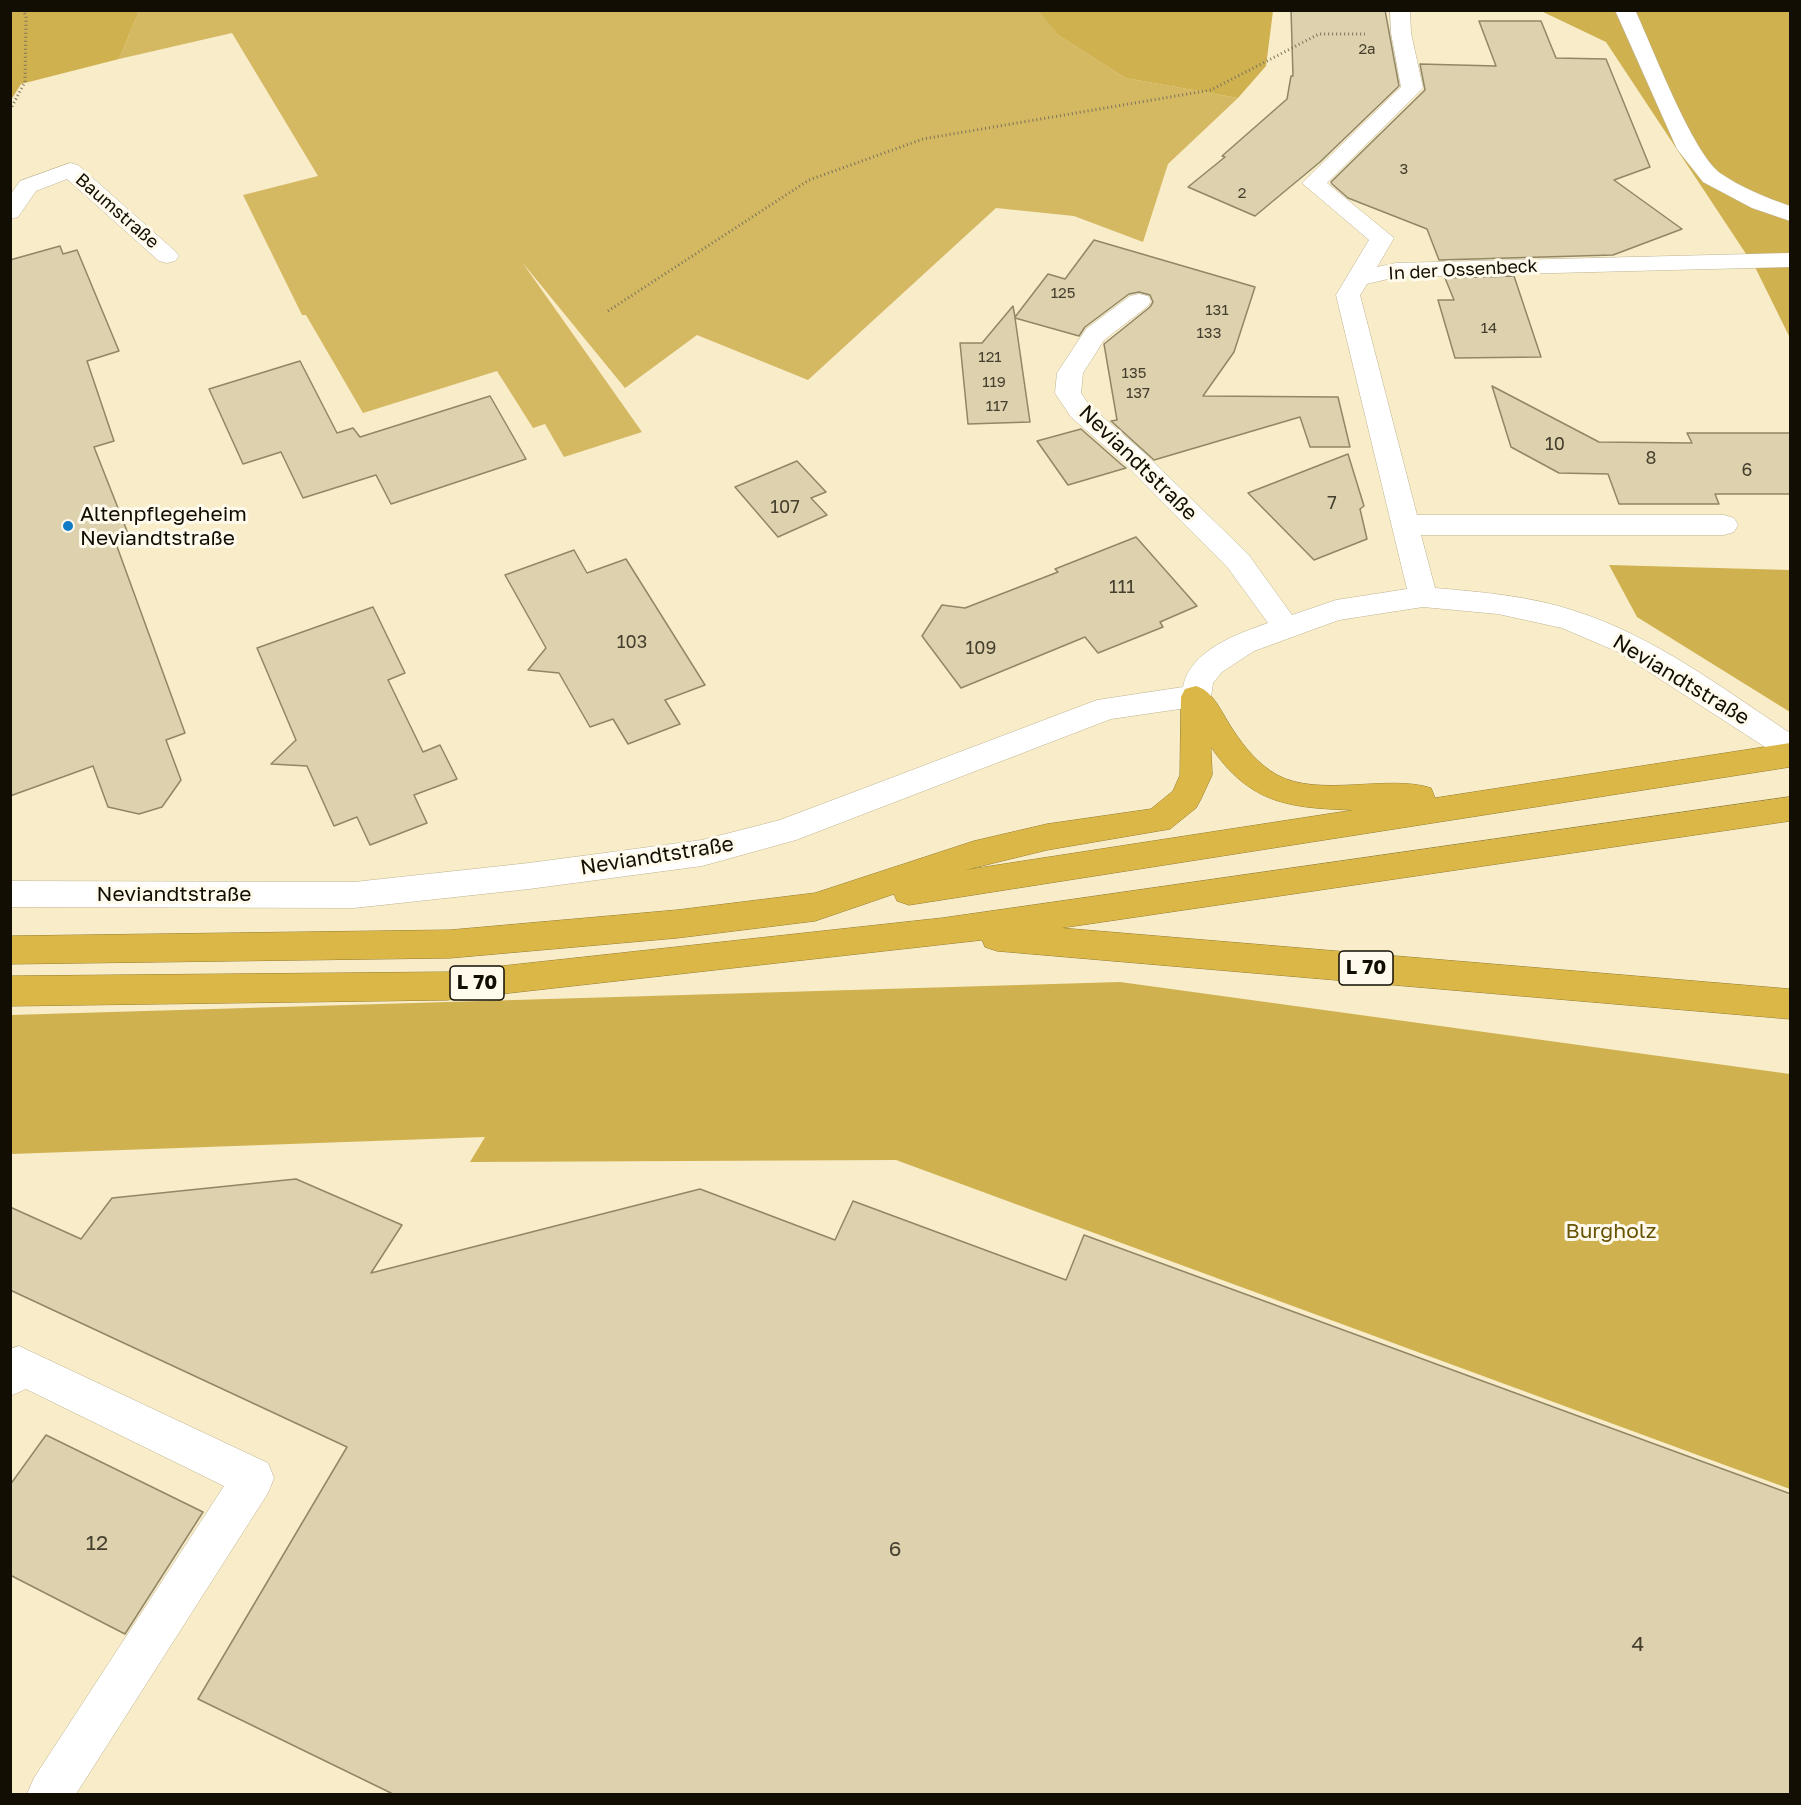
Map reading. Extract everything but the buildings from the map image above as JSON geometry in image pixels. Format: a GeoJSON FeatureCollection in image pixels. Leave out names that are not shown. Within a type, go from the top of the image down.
{"type":"FeatureCollection","features":[{"type":"Feature","properties":{"kind":"highway"},"geometry":{"type":"LineString","coordinates":[[1196,697],[1235,755],[1253,776],[1273,788],[1300,795],[1518,799]]}},
{"type":"Feature","properties":{"kind":"highway"},"geometry":{"type":"LineString","coordinates":[[815,907],[974,854],[1047,837],[1159,820],[1185,799],[1197,775],[1196,697]]}},
{"type":"Feature","properties":{"kind":"highway","name":"L 70"},"geometry":{"type":"LineString","coordinates":[[10,950],[450,944],[677,924],[815,907],[1791,755]]}},
{"type":"Feature","properties":{"kind":"highway","name":"L 70"},"geometry":{"type":"LineString","coordinates":[[10,991],[447,986],[942,932],[1791,809]]}},
{"type":"Feature","properties":{"kind":"highway","name":"L 70"},"geometry":{"type":"LineString","coordinates":[[942,932],[1791,1005]]}},
{"type":"Feature","properties":{"kind":"street"},"geometry":{"type":"LineString","coordinates":[[1358,279],[1382,238],[1313,183],[1412,88],[1401,33],[1400,10]]}},
{"type":"Feature","properties":{"kind":"street"},"geometry":{"type":"LineString","coordinates":[[1625,10],[1688,149],[1711,177],[1760,203],[1791,214]]}},
{"type":"Feature","properties":{"kind":"street","name":"Baumstraße"},"geometry":{"type":"LineString","coordinates":[[10,212],[28,186],[70,170],[167,255]]}},
{"type":"Feature","properties":{"kind":"street","name":"In der Ossenbeck"},"geometry":{"type":"LineString","coordinates":[[1424,597],[1348,295],[1358,279],[1396,270],[1791,260]]}},
{"type":"Feature","properties":{"kind":"street","name":"Neviandtstraße"},"geometry":{"type":"LineString","coordinates":[[1139,301],[1095,335],[1070,373],[1068,393],[1080,411],[1133,457],[1238,561],[1285,626]]}},
{"type":"Feature","properties":{"kind":"street"},"geometry":{"type":"LineString","coordinates":[[1407,525],[1724,525]]}},
{"type":"Feature","properties":{"kind":"street","name":"Neviandtstraße"},"geometry":{"type":"LineString","coordinates":[[10,894],[354,895],[529,876],[702,853],[784,831],[1108,708],[1196,697],[1199,680],[1212,664],[1244,643],[1285,626],[1336,610],[1424,597],[1498,604],[1568,619],[1628,644],[1791,748]]}},
{"type":"Feature","properties":{"kind":"street"},"geometry":{"type":"LineString","coordinates":[[10,1377],[19,1365],[253,1478],[50,1794]]}},
{"type":"Feature","properties":{"kind":"path"},"geometry":{"type":"LineString","coordinates":[[10,110],[25,82],[26,16],[23,10]]}},
{"type":"Feature","properties":{"kind":"path"},"geometry":{"type":"LineString","coordinates":[[608,311],[809,180],[923,139],[1211,90],[1319,34],[1401,33]]}},
{"type":"Feature","properties":{"kind":"shaded area"},"geometry":{"type":"Polygon","coordinates":[[[1039,10],[1058,35],[1125,78],[1238,98],[1168,164],[1143,242],[1074,216],[996,208],[808,380],[697,335],[625,388],[522,262],[642,432],[564,457],[545,424],[533,428],[497,371],[363,413],[306,315],[302,315],[243,195],[318,176],[232,33],[119,59],[139,11],[1039,10]]]}},
{"type":"Feature","properties":{"kind":"green space"},"geometry":{"type":"Polygon","coordinates":[[[11,10],[139,11],[119,59],[21,84],[11,100],[11,10]]]}},
{"type":"Feature","properties":{"kind":"green space"},"geometry":{"type":"Polygon","coordinates":[[[1039,11],[1273,11],[1266,66],[1238,98],[1125,78],[1058,35],[1039,11]]]}},
{"type":"Feature","properties":{"kind":"green space"},"geometry":{"type":"Polygon","coordinates":[[[1541,11],[1790,11],[1790,338],[1756,269],[1606,42],[1541,11]]]}},
{"type":"Feature","properties":{"kind":"green space"},"geometry":{"type":"Polygon","coordinates":[[[1609,565],[1790,570],[1790,712],[1637,617],[1609,565]]]}},
{"type":"Feature","properties":{"kind":"green space","name":"Burgholz"},"geometry":{"type":"Polygon","coordinates":[[[1120,982],[1790,1074],[1790,1489],[896,1160],[470,1162],[485,1137],[11,1154],[11,1015],[1120,982]]]}},
{"type":"Feature","properties":{"kind":"place","name":"Altenpflegeheim Neviandtstraße"},"geometry":{"type":"Point","coordinates":[68,526]}}]}
